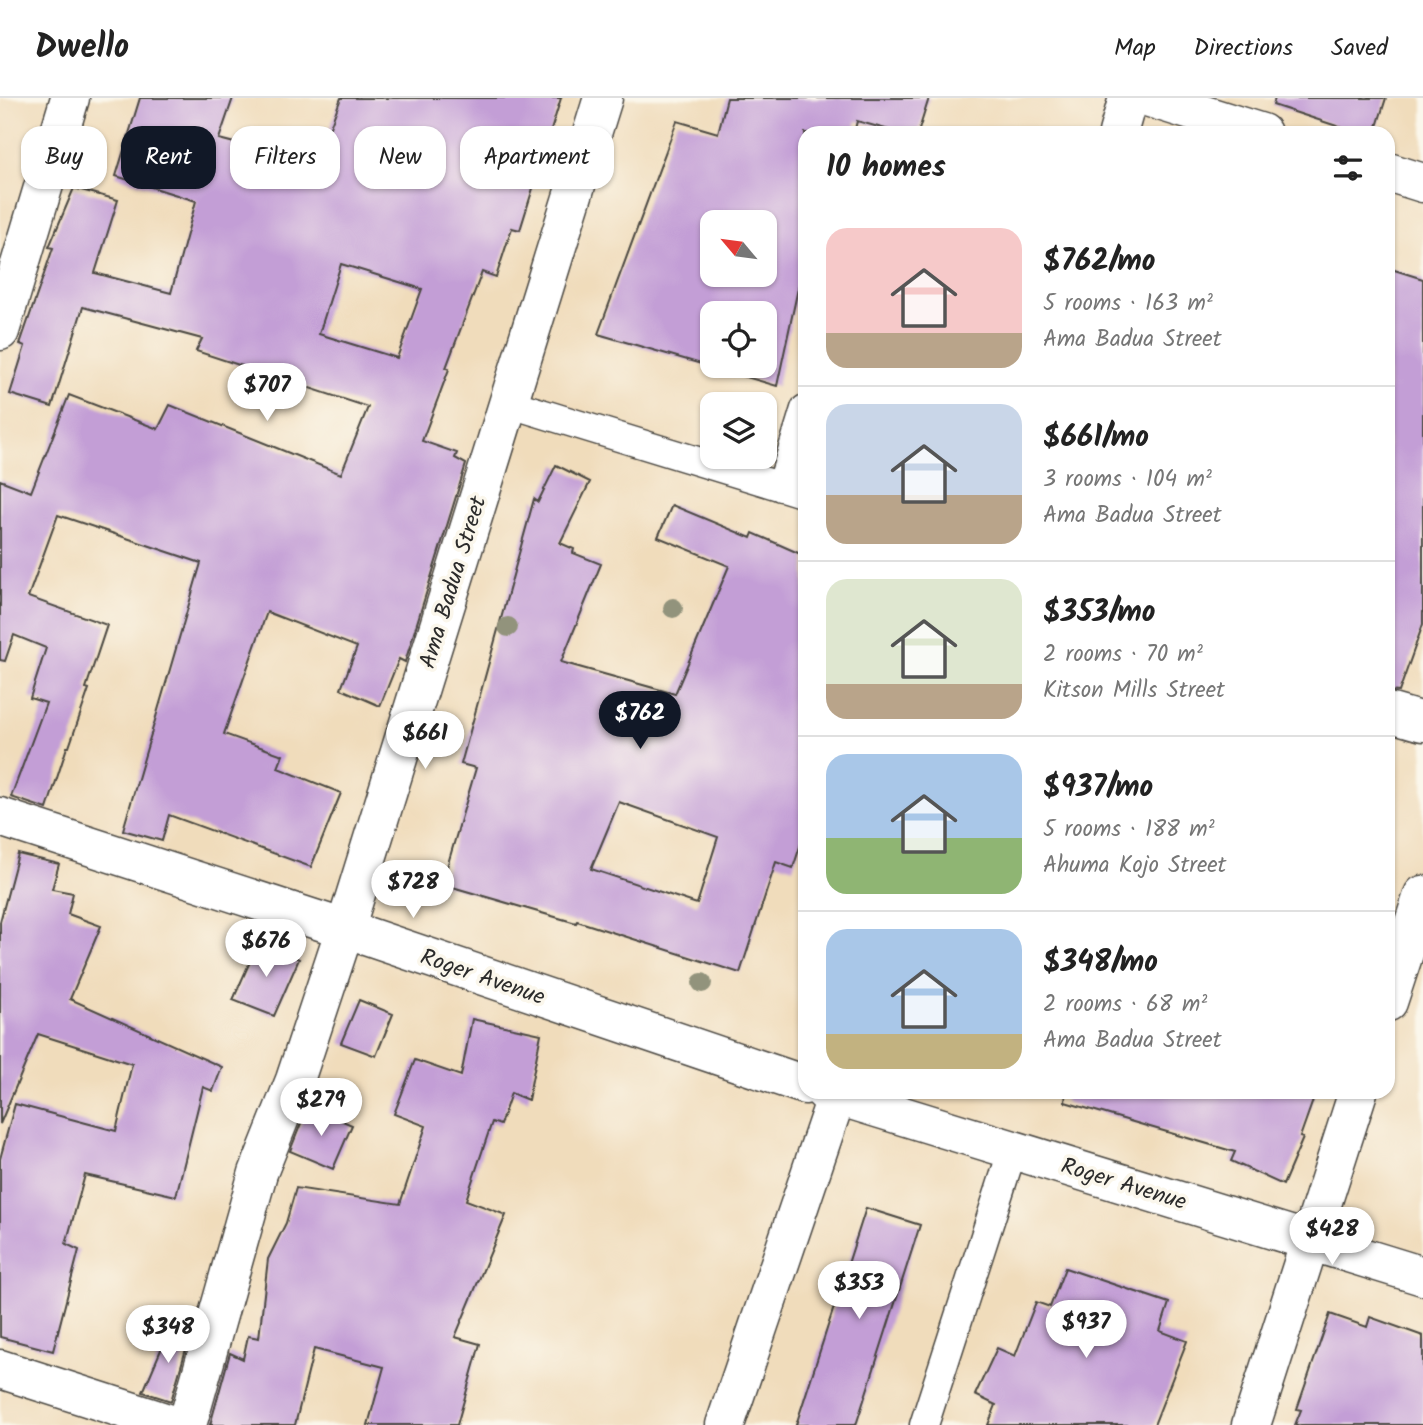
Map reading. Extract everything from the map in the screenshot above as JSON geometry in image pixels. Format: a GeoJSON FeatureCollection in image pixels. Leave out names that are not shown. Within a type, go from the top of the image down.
{"type":"FeatureCollection","features":[{"type":"Feature","properties":{"kind":"street"},"geometry":{"type":"LineString","coordinates":[[0,331],[70,98]]}},
{"type":"Feature","properties":{"kind":"street","name":"Ama Badua Street"},"geometry":{"type":"LineString","coordinates":[[187,1425],[258,1173],[295,1080],[345,929],[603,98]]}},
{"type":"Feature","properties":{"kind":"street"},"geometry":{"type":"LineString","coordinates":[[1120,126],[1128,98]]}},
{"type":"Feature","properties":{"kind":"street"},"geometry":{"type":"LineString","coordinates":[[1150,98],[1240,126]]}},
{"type":"Feature","properties":{"kind":"street"},"geometry":{"type":"LineString","coordinates":[[1395,174],[1423,183]]}},
{"type":"Feature","properties":{"kind":"street"},"geometry":{"type":"LineString","coordinates":[[1395,714],[1423,722]]}},
{"type":"Feature","properties":{"kind":"street","name":"Roger Avenue"},"geometry":{"type":"LineString","coordinates":[[0,817],[345,929],[798,1082]]}},
{"type":"Feature","properties":{"kind":"street"},"geometry":{"type":"LineString","coordinates":[[1395,981],[1423,895]]}},
{"type":"Feature","properties":{"kind":"street"},"geometry":{"type":"LineString","coordinates":[[724,1425],[824,1099]]}},
{"type":"Feature","properties":{"kind":"street","name":"Roger Avenue"},"geometry":{"type":"LineString","coordinates":[[852,1099],[1423,1276]]}},
{"type":"Feature","properties":{"kind":"street"},"geometry":{"type":"LineString","coordinates":[[1251,1425],[1356,1099]]}},
{"type":"Feature","properties":{"kind":"street"},"geometry":{"type":"LineString","coordinates":[[0,1369],[174,1425]]}},
{"type":"Feature","properties":{"kind":"lane"},"geometry":{"type":"LineString","coordinates":[[508,403],[793,491],[798,457]]}},
{"type":"Feature","properties":{"kind":"lane"},"geometry":{"type":"LineString","coordinates":[[923,1425],[1013,1149]]}},
{"type":"Feature","properties":{"kind":"building"},"geometry":{"type":"Polygon","coordinates":[[[140,98],[233,98],[219,139],[230,142],[230,189],[340,189],[340,126],[330,126],[341,98],[561,98],[552,126],[460,126],[460,189],[533,189],[520,230],[512,228],[496,277],[482,272],[422,441],[457,453],[455,458],[466,464],[405,662],[399,659],[380,706],[341,689],[357,647],[267,612],[224,734],[283,755],[278,768],[341,793],[311,867],[169,815],[162,841],[123,830],[201,563],[58,515],[28,597],[107,625],[86,688],[89,689],[47,809],[11,797],[46,703],[30,698],[46,648],[14,635],[5,661],[0,660],[0,480],[31,492],[69,395],[158,429],[170,405],[341,474],[368,407],[196,351],[202,339],[83,307],[52,407],[10,394],[25,346],[20,344],[53,248],[49,247],[74,189],[118,200],[95,273],[171,293],[196,201],[158,189],[216,189],[216,126],[131,126],[140,98]],[[341,264],[319,334],[397,358],[422,289],[341,264]]]}},
{"type":"Feature","properties":{"kind":"building"},"geometry":{"type":"Polygon","coordinates":[[[727,98],[929,98],[920,126],[875,126],[857,121],[856,126],[798,126],[798,288],[777,386],[749,378],[777,378],[777,301],[700,301],[700,364],[598,334],[677,121],[718,133],[727,98]]]}},
{"type":"Feature","properties":{"kind":"building"},"geometry":{"type":"Polygon","coordinates":[[[1275,98],[1386,98],[1377,126],[1337,126],[1273,105],[1275,98]]]}},
{"type":"Feature","properties":{"kind":"building"},"geometry":{"type":"Polygon","coordinates":[[[121,160],[121,178],[116,176],[121,160]]]}},
{"type":"Feature","properties":{"kind":"building"},"geometry":{"type":"Polygon","coordinates":[[[1395,270],[1423,279],[1423,624],[1399,692],[1395,692],[1395,270]]]}},
{"type":"Feature","properties":{"kind":"building"},"geometry":{"type":"Polygon","coordinates":[[[556,465],[590,482],[560,543],[574,549],[573,553],[601,564],[561,662],[675,694],[729,566],[658,537],[672,505],[751,538],[753,533],[798,553],[798,853],[793,868],[776,862],[740,973],[577,921],[576,923],[442,884],[476,768],[461,764],[534,499],[538,502],[556,465]],[[619,802],[591,869],[697,904],[718,837],[619,802]]]}},
{"type":"Feature","properties":{"kind":"building"},"geometry":{"type":"Polygon","coordinates":[[[18,854],[59,864],[52,889],[73,893],[68,914],[101,926],[70,999],[222,1067],[213,1091],[203,1087],[176,1196],[85,1175],[66,1244],[79,1250],[53,1351],[0,1337],[0,1159],[15,1104],[116,1131],[132,1064],[38,1034],[0,1124],[0,922],[18,854]]]}},
{"type":"Feature","properties":{"kind":"building"},"geometry":{"type":"Polygon","coordinates":[[[259,941],[299,959],[274,1016],[233,1000],[259,941]]]}},
{"type":"Feature","properties":{"kind":"building"},"geometry":{"type":"Polygon","coordinates":[[[359,1000],[393,1014],[376,1056],[341,1043],[359,1000]]]}},
{"type":"Feature","properties":{"kind":"building"},"geometry":{"type":"Polygon","coordinates":[[[472,1019],[541,1034],[528,1100],[511,1093],[500,1125],[492,1122],[466,1200],[506,1215],[455,1337],[480,1344],[457,1425],[368,1425],[384,1367],[314,1349],[295,1425],[210,1425],[230,1353],[243,1359],[248,1336],[259,1338],[268,1259],[286,1223],[296,1188],[400,1204],[426,1126],[394,1114],[415,1060],[461,1076],[472,1019]]]}},
{"type":"Feature","properties":{"kind":"building"},"geometry":{"type":"Polygon","coordinates":[[[1065,1099],[1314,1099],[1300,1137],[1303,1138],[1283,1185],[1231,1161],[1235,1152],[1065,1102],[1065,1099]]]}},
{"type":"Feature","properties":{"kind":"building"},"geometry":{"type":"Polygon","coordinates":[[[308,1106],[352,1125],[333,1169],[290,1151],[308,1106]]]}},
{"type":"Feature","properties":{"kind":"building"},"geometry":{"type":"Polygon","coordinates":[[[866,1208],[920,1225],[856,1425],[796,1425],[866,1208]]]}},
{"type":"Feature","properties":{"kind":"building"},"geometry":{"type":"Polygon","coordinates":[[[1065,1268],[1169,1303],[1160,1331],[1187,1341],[1154,1425],[988,1425],[996,1405],[975,1395],[997,1348],[1015,1356],[1036,1302],[1050,1307],[1065,1268]]]}},
{"type":"Feature","properties":{"kind":"building"},"geometry":{"type":"Polygon","coordinates":[[[1330,1314],[1367,1327],[1370,1317],[1423,1336],[1423,1425],[1295,1425],[1301,1410],[1297,1409],[1330,1314]]]}},
{"type":"Feature","properties":{"kind":"building"},"geometry":{"type":"Polygon","coordinates":[[[171,1326],[190,1335],[171,1401],[143,1392],[171,1326]]]}}]}
